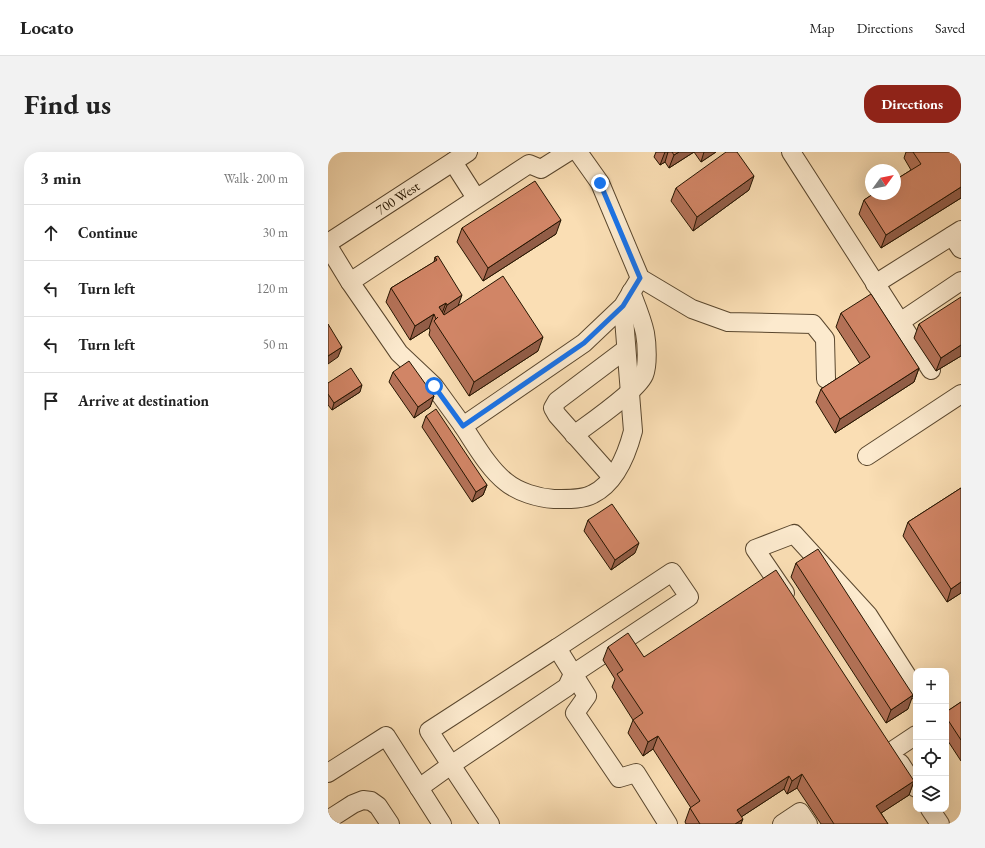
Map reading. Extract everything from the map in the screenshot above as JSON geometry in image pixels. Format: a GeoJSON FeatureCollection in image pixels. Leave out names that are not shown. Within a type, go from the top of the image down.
{"type":"FeatureCollection","features":[{"type":"Feature","properties":{"kind":"street","name":"700 West"},"geometry":{"type":"LineString","coordinates":[[328,245],[468,152]]}},
{"type":"Feature","properties":{"kind":"street"},"geometry":{"type":"LineString","coordinates":[[350,282],[529,164],[541,169],[568,152]]}},
{"type":"Feature","properties":{"kind":"street"},"geometry":{"type":"LineString","coordinates":[[574,435],[630,392],[640,382],[644,374],[647,350],[645,332],[631,292],[600,183],[578,152]]}},
{"type":"Feature","properties":{"kind":"street"},"geometry":{"type":"LineString","coordinates":[[791,152],[931,370]]}},
{"type":"Feature","properties":{"kind":"street"},"geometry":{"type":"LineString","coordinates":[[453,162],[476,198]]}},
{"type":"Feature","properties":{"kind":"street"},"geometry":{"type":"LineString","coordinates":[[875,284],[958,238]]}},
{"type":"Feature","properties":{"kind":"street"},"geometry":{"type":"LineString","coordinates":[[328,245],[350,282],[399,353],[434,386],[494,470],[506,482],[516,488],[529,494],[548,499],[578,499],[593,494],[604,486],[612,477],[628,448],[632,431],[626,349],[631,292]]}},
{"type":"Feature","properties":{"kind":"street"},"geometry":{"type":"LineString","coordinates":[[900,322],[961,281]]}},
{"type":"Feature","properties":{"kind":"street"},"geometry":{"type":"LineString","coordinates":[[631,292],[728,322],[813,324],[825,339],[826,379]]}},
{"type":"Feature","properties":{"kind":"street"},"geometry":{"type":"LineString","coordinates":[[463,426],[584,343],[631,292]]}},
{"type":"Feature","properties":{"kind":"street"},"geometry":{"type":"LineString","coordinates":[[612,477],[556,415],[553,408],[557,401],[626,349]]}},
{"type":"Feature","properties":{"kind":"street"},"geometry":{"type":"LineString","coordinates":[[867,456],[961,394]]}},
{"type":"Feature","properties":{"kind":"street"},"geometry":{"type":"LineString","coordinates":[[792,604],[755,549],[794,534],[868,615],[913,685]]}},
{"type":"Feature","properties":{"kind":"street"},"geometry":{"type":"LineString","coordinates":[[419,788],[451,765],[567,687],[573,674],[689,597],[672,572],[430,731],[451,765],[490,824]]}},
{"type":"Feature","properties":{"kind":"street"},"geometry":{"type":"LineString","coordinates":[[556,648],[587,696],[575,713],[619,778],[636,773],[668,824]]}},
{"type":"Feature","properties":{"kind":"street"},"geometry":{"type":"LineString","coordinates":[[328,773],[386,736],[442,824]]}},
{"type":"Feature","properties":{"kind":"street"},"geometry":{"type":"LineString","coordinates":[[913,736],[888,745],[913,783]]}},
{"type":"Feature","properties":{"kind":"street"},"geometry":{"type":"LineString","coordinates":[[328,820],[353,804],[363,800],[371,801],[378,806],[390,824]]}},
{"type":"Feature","properties":{"kind":"street"},"geometry":{"type":"LineString","coordinates":[[782,824],[800,812],[808,824]]}},
{"type":"Feature","properties":{"kind":"street"},"geometry":{"type":"LineString","coordinates":[[932,812],[940,824]]}},
{"type":"Feature","properties":{"kind":"building"},"geometry":{"type":"Polygon","coordinates":[[[672,152],[679,152],[674,155],[672,152]]]}},
{"type":"Feature","properties":{"kind":"building"},"geometry":{"type":"Polygon","coordinates":[[[726,152],[737,152],[754,176],[697,217],[676,188],[726,152]]]}},
{"type":"Feature","properties":{"kind":"building"},"geometry":{"type":"Polygon","coordinates":[[[913,152],[961,152],[961,187],[886,235],[864,200],[901,200],[901,176],[921,164],[913,152]]]}},
{"type":"Feature","properties":{"kind":"building"},"geometry":{"type":"Polygon","coordinates":[[[535,181],[561,220],[488,268],[462,228],[535,181]]]}},
{"type":"Feature","properties":{"kind":"building"},"geometry":{"type":"Polygon","coordinates":[[[438,256],[462,295],[447,305],[446,303],[439,307],[444,315],[503,276],[543,337],[474,382],[434,321],[436,319],[434,314],[415,326],[391,288],[437,260],[435,257],[438,256]]]}},
{"type":"Feature","properties":{"kind":"building"},"geometry":{"type":"Polygon","coordinates":[[[871,294],[919,368],[840,419],[821,389],[870,357],[841,313],[871,294]]]}},
{"type":"Feature","properties":{"kind":"building"},"geometry":{"type":"Polygon","coordinates":[[[961,297],[961,345],[941,358],[919,324],[961,297]]]}},
{"type":"Feature","properties":{"kind":"building"},"geometry":{"type":"Polygon","coordinates":[[[328,324],[342,347],[328,356],[328,324]]]}},
{"type":"Feature","properties":{"kind":"building"},"geometry":{"type":"Polygon","coordinates":[[[409,361],[434,396],[418,407],[393,372],[409,361]]]}},
{"type":"Feature","properties":{"kind":"building"},"geometry":{"type":"Polygon","coordinates":[[[351,368],[362,385],[334,403],[328,394],[328,383],[351,368]]]}},
{"type":"Feature","properties":{"kind":"building"},"geometry":{"type":"Polygon","coordinates":[[[436,409],[487,485],[476,492],[426,416],[436,409]]]}},
{"type":"Feature","properties":{"kind":"building"},"geometry":{"type":"Polygon","coordinates":[[[961,488],[961,582],[951,589],[908,522],[961,488]]]}},
{"type":"Feature","properties":{"kind":"building"},"geometry":{"type":"Polygon","coordinates":[[[612,504],[639,543],[615,560],[588,520],[612,504]]]}},
{"type":"Feature","properties":{"kind":"building"},"geometry":{"type":"Polygon","coordinates":[[[818,549],[913,695],[891,710],[796,563],[818,549]]]}},
{"type":"Feature","properties":{"kind":"building"},"geometry":{"type":"Polygon","coordinates":[[[776,570],[913,782],[876,806],[888,824],[834,824],[802,774],[792,781],[789,776],[737,810],[743,819],[735,824],[700,824],[690,808],[700,801],[658,736],[648,742],[633,720],[643,713],[617,674],[623,670],[608,647],[628,633],[644,657],[776,570]]]}},
{"type":"Feature","properties":{"kind":"building"},"geometry":{"type":"Polygon","coordinates":[[[961,702],[961,740],[949,722],[949,710],[961,702]]]}},
{"type":"Feature","properties":{"kind":"route"},"geometry":{"type":"LineString","coordinates":[[434,386],[463,426],[584,343],[623,306],[640,278],[600,183]]}}]}
